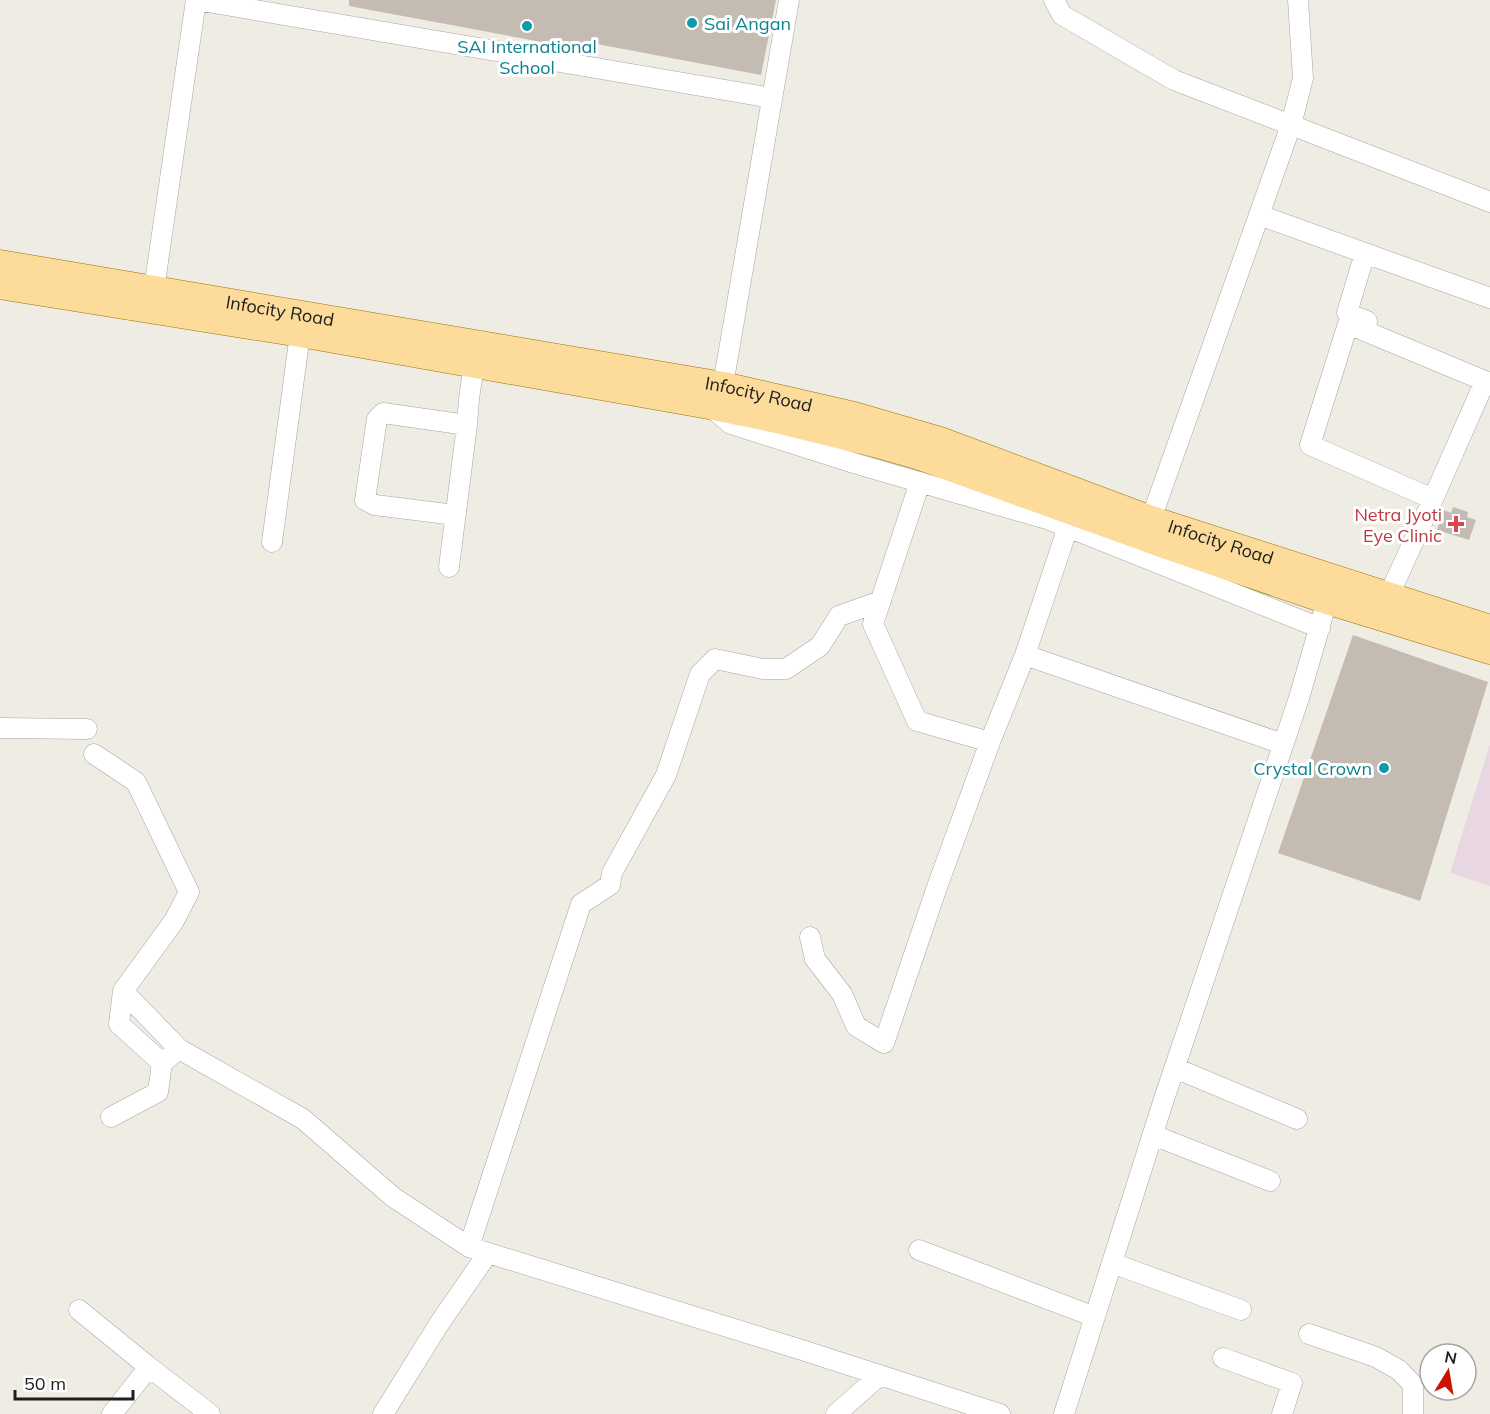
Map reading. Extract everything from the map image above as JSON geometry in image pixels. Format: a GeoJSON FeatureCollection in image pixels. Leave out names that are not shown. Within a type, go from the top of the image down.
{"type":"FeatureCollection","features":[{"type":"Feature","properties":{"kind":"main road","name":"Infocity Road"},"geometry":{"type":"LineString","coordinates":[[9,276],[154,289],[553,367],[709,406],[777,420],[1015,479],[1151,519],[1490,628]]}},
{"type":"Feature","properties":{"kind":"main road","name":"Infocity Road"},"geometry":{"type":"LineString","coordinates":[[9,276],[300,334],[474,364],[553,367],[723,385],[854,415],[940,440],[1015,479],[1323,614],[1490,651]]}},
{"type":"Feature","properties":{"kind":"street"},"geometry":{"type":"LineString","coordinates":[[154,289],[196,0],[772,98]]}},
{"type":"Feature","properties":{"kind":"street"},"geometry":{"type":"LineString","coordinates":[[723,385],[789,0]]}},
{"type":"Feature","properties":{"kind":"street"},"geometry":{"type":"LineString","coordinates":[[1054,0],[1062,15],[1174,80],[1490,202]]}},
{"type":"Feature","properties":{"kind":"street"},"geometry":{"type":"LineString","coordinates":[[1151,519],[1291,125],[1303,78],[1298,0]]}},
{"type":"Feature","properties":{"kind":"street"},"geometry":{"type":"LineString","coordinates":[[1259,215],[1490,298]]}},
{"type":"Feature","properties":{"kind":"street"},"geometry":{"type":"LineString","coordinates":[[1365,253],[1347,313],[1490,371]]}},
{"type":"Feature","properties":{"kind":"street"},"geometry":{"type":"LineString","coordinates":[[1389,595],[1433,499],[1485,381],[1348,324],[1310,445],[1433,499]]}},
{"type":"Feature","properties":{"kind":"street"},"geometry":{"type":"LineString","coordinates":[[272,542],[300,334]]}},
{"type":"Feature","properties":{"kind":"street"},"geometry":{"type":"LineString","coordinates":[[449,567],[474,364]]}},
{"type":"Feature","properties":{"kind":"street"},"geometry":{"type":"LineString","coordinates":[[709,406],[731,423],[857,464],[1050,520],[1323,614],[1490,662]]}},
{"type":"Feature","properties":{"kind":"street"},"geometry":{"type":"LineString","coordinates":[[455,515],[375,505],[365,500],[377,419],[383,413],[467,425]]}},
{"type":"Feature","properties":{"kind":"street"},"geometry":{"type":"LineString","coordinates":[[920,482],[873,624],[917,721],[990,742]]}},
{"type":"Feature","properties":{"kind":"street"},"geometry":{"type":"LineString","coordinates":[[810,937],[815,959],[842,994],[855,1026],[884,1043],[937,887],[990,742],[1025,655],[1068,527]]}},
{"type":"Feature","properties":{"kind":"street"},"geometry":{"type":"LineString","coordinates":[[469,1247],[581,904],[610,885],[612,873],[666,775],[700,674],[715,659],[763,669],[786,669],[820,646],[839,616],[881,601]]}},
{"type":"Feature","properties":{"kind":"street"},"geometry":{"type":"LineString","coordinates":[[1064,1414],[1175,1068],[1284,744],[1323,614]]}},
{"type":"Feature","properties":{"kind":"street"},"geometry":{"type":"LineString","coordinates":[[1025,655],[1284,744]]}},
{"type":"Feature","properties":{"kind":"street"},"geometry":{"type":"LineString","coordinates":[[0,728],[87,729]]}},
{"type":"Feature","properties":{"kind":"street"},"geometry":{"type":"LineString","coordinates":[[94,754],[136,782],[189,892],[174,921],[123,991],[119,1024],[162,1063]]}},
{"type":"Feature","properties":{"kind":"street"},"geometry":{"type":"LineString","coordinates":[[123,991],[179,1049],[303,1119],[393,1197],[469,1247],[1000,1414]]}},
{"type":"Feature","properties":{"kind":"street"},"geometry":{"type":"LineString","coordinates":[[111,1117],[158,1092],[162,1063],[179,1049]]}},
{"type":"Feature","properties":{"kind":"street"},"geometry":{"type":"LineString","coordinates":[[1175,1068],[1297,1119]]}},
{"type":"Feature","properties":{"kind":"street"},"geometry":{"type":"LineString","coordinates":[[1153,1136],[1270,1181]]}},
{"type":"Feature","properties":{"kind":"street"},"geometry":{"type":"LineString","coordinates":[[919,1250],[1095,1317]]}},
{"type":"Feature","properties":{"kind":"street"},"geometry":{"type":"LineString","coordinates":[[383,1414],[439,1324],[488,1253]]}},
{"type":"Feature","properties":{"kind":"street"},"geometry":{"type":"LineString","coordinates":[[1112,1263],[1241,1310]]}},
{"type":"Feature","properties":{"kind":"street"},"geometry":{"type":"LineString","coordinates":[[79,1310],[210,1414]]}},
{"type":"Feature","properties":{"kind":"street"},"geometry":{"type":"LineString","coordinates":[[1309,1334],[1376,1358],[1399,1370],[1413,1385],[1413,1414]]}},
{"type":"Feature","properties":{"kind":"street"},"geometry":{"type":"LineString","coordinates":[[1223,1359],[1292,1383],[1282,1414]]}},
{"type":"Feature","properties":{"kind":"street"},"geometry":{"type":"LineString","coordinates":[[112,1414],[149,1367]]}},
{"type":"Feature","properties":{"kind":"street"},"geometry":{"type":"LineString","coordinates":[[836,1414],[880,1375]]}},
{"type":"Feature","properties":{"kind":"shaded area"},"geometry":{"type":"Polygon","coordinates":[[[1490,744],[1490,886],[1450,873],[1490,744]]]}},
{"type":"Feature","properties":{"kind":"building"},"geometry":{"type":"Polygon","coordinates":[[[349,0],[776,0],[761,75],[597,44],[595,52],[349,6],[349,0]]]}},
{"type":"Feature","properties":{"kind":"building"},"geometry":{"type":"Polygon","coordinates":[[[1453,507],[1468,512],[1467,517],[1476,520],[1469,540],[1437,530],[1444,510],[1451,513],[1453,507]]]}},
{"type":"Feature","properties":{"kind":"building","name":"Crystal Crown"},"geometry":{"type":"Polygon","coordinates":[[[1353,635],[1488,682],[1420,901],[1278,853],[1353,635]]]}},
{"type":"Feature","properties":{"kind":"place","name":"Sai Angan"},"geometry":{"type":"Point","coordinates":[692,23]}},
{"type":"Feature","properties":{"kind":"place","name":"SAI International School"},"geometry":{"type":"Point","coordinates":[527,26]}},
{"type":"Feature","properties":{"kind":"place","name":"Netra Jyoti Eye Clinic"},"geometry":{"type":"Point","coordinates":[1456,524]}},
{"type":"Feature","properties":{"kind":"place","name":"Crystal Crown"},"geometry":{"type":"Point","coordinates":[1384,768]}}]}
